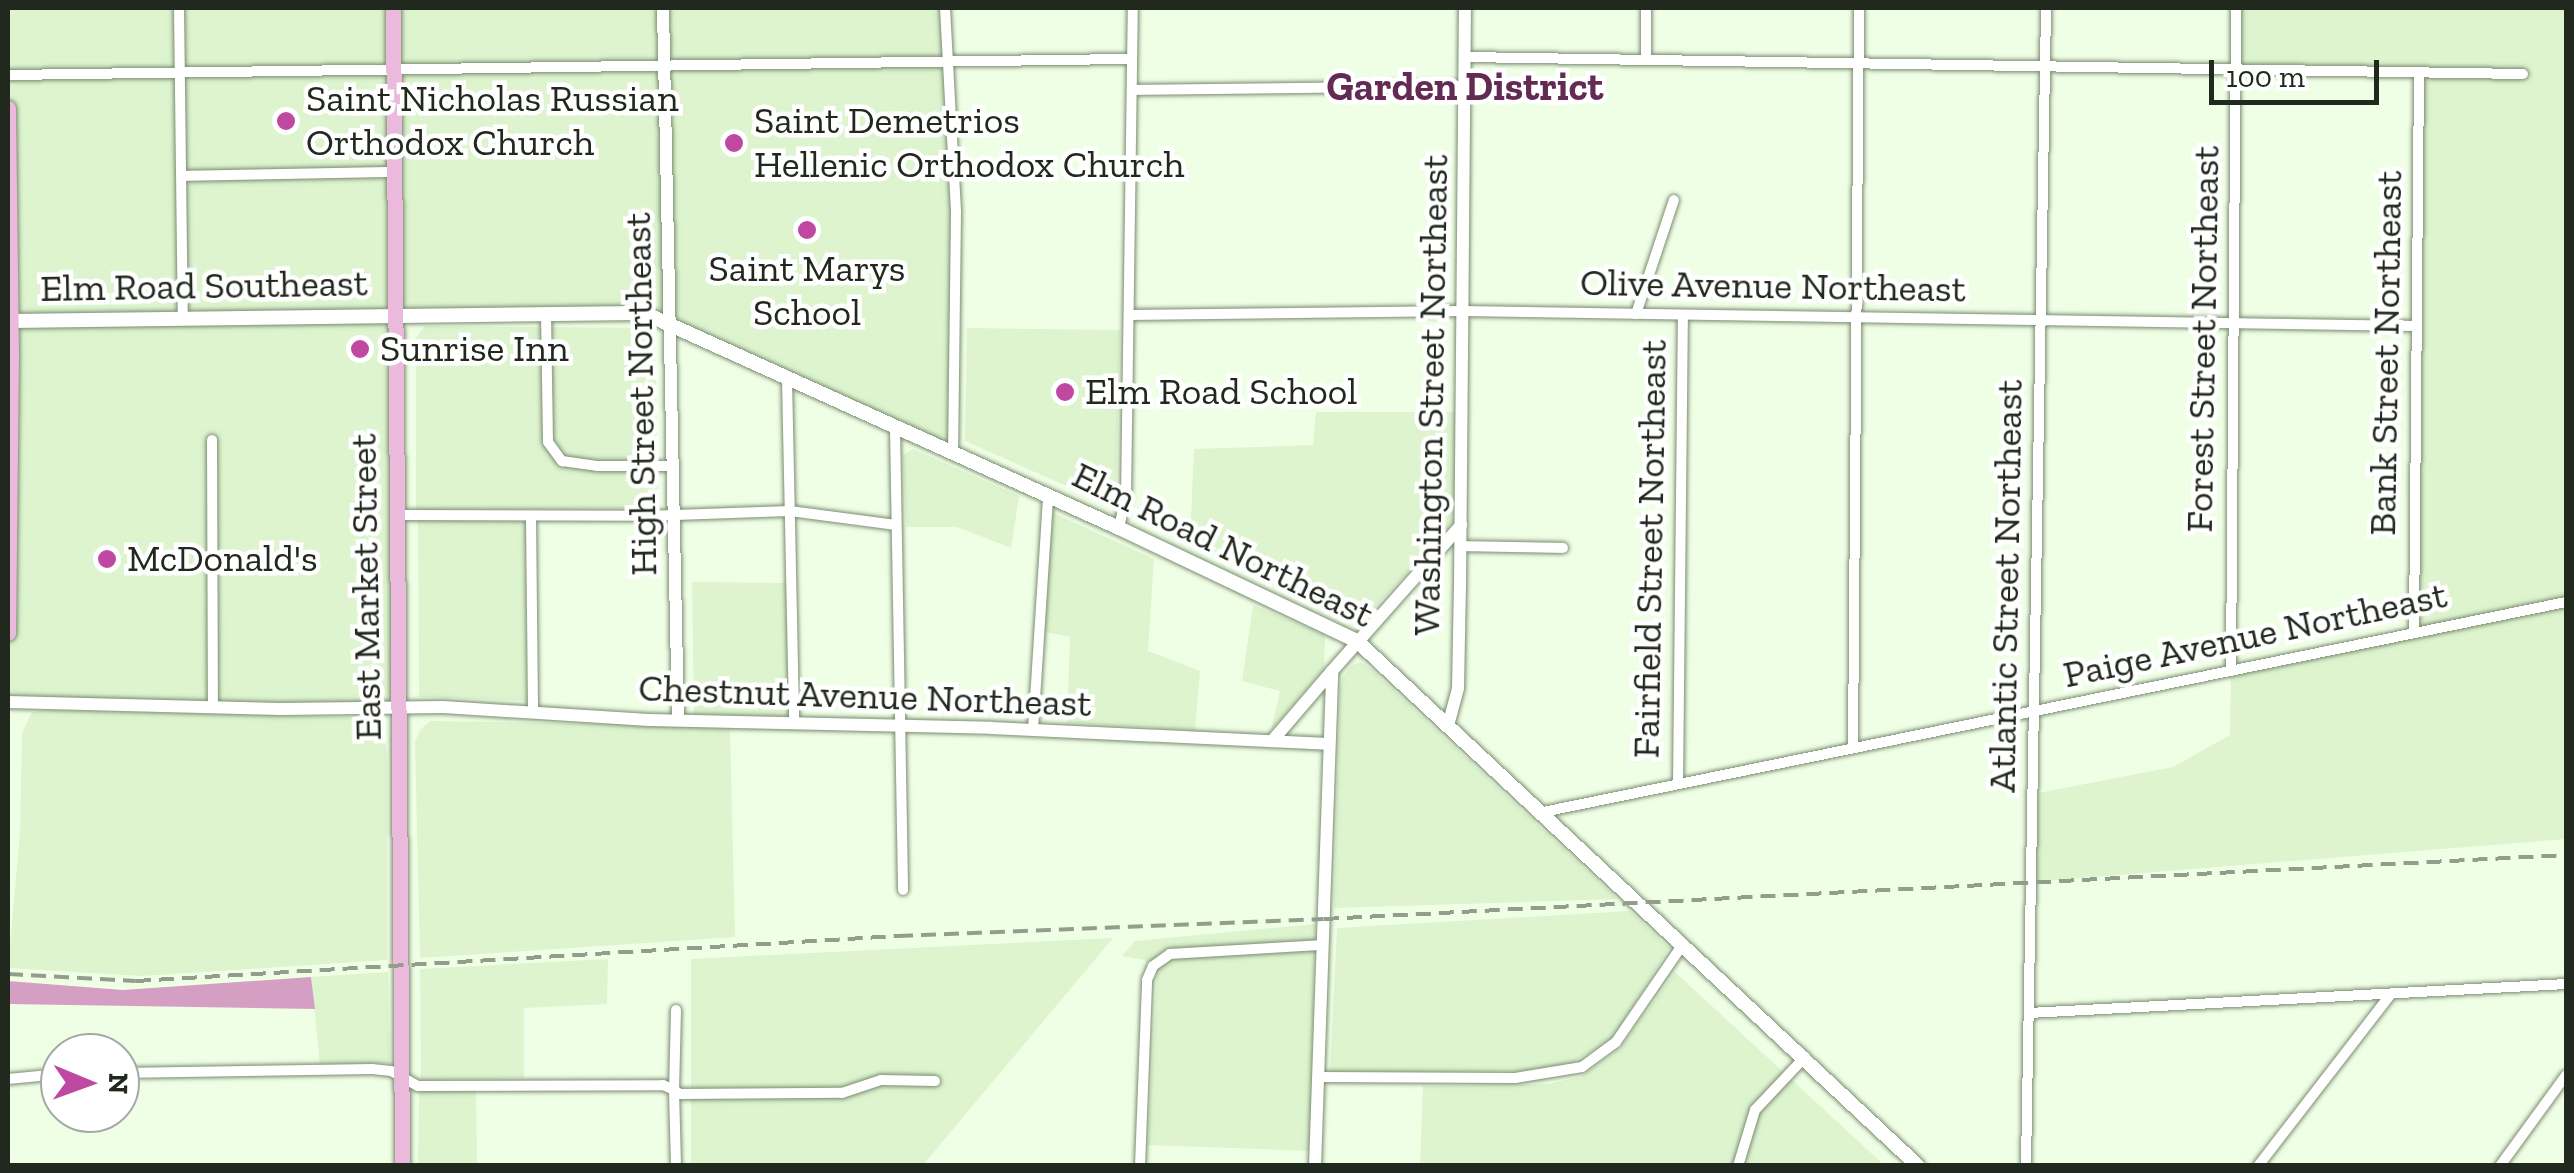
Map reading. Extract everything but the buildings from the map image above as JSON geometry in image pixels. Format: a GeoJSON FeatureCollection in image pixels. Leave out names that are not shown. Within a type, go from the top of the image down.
{"type":"FeatureCollection","features":[{"type":"Feature","properties":{"kind":"main road","name":"East Market Street"},"geometry":{"type":"LineString","coordinates":[[393,8],[402,1166]]}},
{"type":"Feature","properties":{"kind":"main road"},"geometry":{"type":"LineString","coordinates":[[8,108],[8,633]]}},
{"type":"Feature","properties":{"kind":"main road","name":"Elm Road Northeast"},"geometry":{"type":"LineString","coordinates":[[397,316],[639,313],[1119,528],[1358,642],[1449,722],[1918,1166]]}},
{"type":"Feature","properties":{"kind":"main road","name":"Elm Road Southeast"},"geometry":{"type":"LineString","coordinates":[[11,321],[397,316]]}},
{"type":"Feature","properties":{"kind":"street"},"geometry":{"type":"LineString","coordinates":[[179,8],[183,318]]}},
{"type":"Feature","properties":{"kind":"street","name":"High Street Northeast"},"geometry":{"type":"LineString","coordinates":[[663,8],[678,720]]}},
{"type":"Feature","properties":{"kind":"street"},"geometry":{"type":"LineString","coordinates":[[945,8],[956,226],[953,453]]}},
{"type":"Feature","properties":{"kind":"street"},"geometry":{"type":"LineString","coordinates":[[1119,528],[1126,496],[1134,8]]}},
{"type":"Feature","properties":{"kind":"street","name":"Washington Street Northeast"},"geometry":{"type":"LineString","coordinates":[[1449,722],[1458,688],[1465,8]]}},
{"type":"Feature","properties":{"kind":"street"},"geometry":{"type":"LineString","coordinates":[[1646,8],[1646,60]]}},
{"type":"Feature","properties":{"kind":"street"},"geometry":{"type":"LineString","coordinates":[[1852,748],[1859,8]]}},
{"type":"Feature","properties":{"kind":"street","name":"Atlantic Street Northeast"},"geometry":{"type":"LineString","coordinates":[[2026,1166],[2046,8]]}},
{"type":"Feature","properties":{"kind":"street","name":"Forest Street Northeast"},"geometry":{"type":"LineString","coordinates":[[2231,670],[2236,8]]}},
{"type":"Feature","properties":{"kind":"street"},"geometry":{"type":"LineString","coordinates":[[1464,57],[2523,74]]}},
{"type":"Feature","properties":{"kind":"street"},"geometry":{"type":"LineString","coordinates":[[8,75],[1132,59]]}},
{"type":"Feature","properties":{"kind":"street","name":"Bank Street Northeast"},"geometry":{"type":"LineString","coordinates":[[2414,633],[2418,73]]}},
{"type":"Feature","properties":{"kind":"street"},"geometry":{"type":"LineString","coordinates":[[1132,90],[1464,86]]}},
{"type":"Feature","properties":{"kind":"street"},"geometry":{"type":"LineString","coordinates":[[182,176],[395,172]]}},
{"type":"Feature","properties":{"kind":"street"},"geometry":{"type":"LineString","coordinates":[[1636,314],[1643,281],[1674,200]]}},
{"type":"Feature","properties":{"kind":"street","name":"Olive Avenue Northeast"},"geometry":{"type":"LineString","coordinates":[[1129,315],[1462,311],[2416,326]]}},
{"type":"Feature","properties":{"kind":"street"},"geometry":{"type":"LineString","coordinates":[[546,314],[548,442],[562,461],[672,466]]}},
{"type":"Feature","properties":{"kind":"street","name":"Fairfield Street Northeast"},"geometry":{"type":"LineString","coordinates":[[1678,784],[1682,315]]}},
{"type":"Feature","properties":{"kind":"street"},"geometry":{"type":"LineString","coordinates":[[787,378],[794,722]]}},
{"type":"Feature","properties":{"kind":"street"},"geometry":{"type":"LineString","coordinates":[[895,428],[903,890]]}},
{"type":"Feature","properties":{"kind":"street"},"geometry":{"type":"LineString","coordinates":[[212,440],[212,707]]}},
{"type":"Feature","properties":{"kind":"street"},"geometry":{"type":"LineString","coordinates":[[1033,730],[1048,496]]}},
{"type":"Feature","properties":{"kind":"street"},"geometry":{"type":"LineString","coordinates":[[398,515],[790,511],[896,525]]}},
{"type":"Feature","properties":{"kind":"street"},"geometry":{"type":"LineString","coordinates":[[532,516],[533,710]]}},
{"type":"Feature","properties":{"kind":"street"},"geometry":{"type":"LineString","coordinates":[[1272,741],[1461,525]]}},
{"type":"Feature","properties":{"kind":"street"},"geometry":{"type":"LineString","coordinates":[[1461,546],[1562,548]]}},
{"type":"Feature","properties":{"kind":"street","name":"Paige Avenue Northeast"},"geometry":{"type":"LineString","coordinates":[[1543,812],[2566,602]]}},
{"type":"Feature","properties":{"kind":"street"},"geometry":{"type":"LineString","coordinates":[[1315,1166],[1332,670]]}},
{"type":"Feature","properties":{"kind":"street","name":"Chestnut Avenue Northeast"},"geometry":{"type":"LineString","coordinates":[[8,702],[533,710],[678,720],[901,725],[1328,744]]}},
{"type":"Feature","properties":{"kind":"street"},"geometry":{"type":"LineString","coordinates":[[1318,1077],[1515,1078],[1582,1067],[1616,1042],[1683,944]]}},
{"type":"Feature","properties":{"kind":"street"},"geometry":{"type":"LineString","coordinates":[[1140,1166],[1149,973],[1170,954],[1323,945]]}},
{"type":"Feature","properties":{"kind":"street"},"geometry":{"type":"LineString","coordinates":[[2029,1013],[2566,984]]}},
{"type":"Feature","properties":{"kind":"street"},"geometry":{"type":"LineString","coordinates":[[2258,1166],[2390,995]]}},
{"type":"Feature","properties":{"kind":"street"},"geometry":{"type":"LineString","coordinates":[[676,1010],[676,1166]]}},
{"type":"Feature","properties":{"kind":"street"},"geometry":{"type":"LineString","coordinates":[[1738,1166],[1755,1110],[1805,1057]]}},
{"type":"Feature","properties":{"kind":"street"},"geometry":{"type":"LineString","coordinates":[[140,1073],[372,1069],[418,1086],[663,1085],[680,1094],[842,1093],[881,1080],[936,1081]]}},
{"type":"Feature","properties":{"kind":"street"},"geometry":{"type":"LineString","coordinates":[[2500,1166],[2566,1075]]}},
{"type":"Feature","properties":{"kind":"street"},"geometry":{"type":"LineString","coordinates":[[8,1079],[40,1076]]}},
{"type":"Feature","properties":{"kind":"shaded area"},"geometry":{"type":"Polygon","coordinates":[[[8,8],[945,8],[956,212],[953,453],[655,318],[397,316],[401,708],[8,702],[11,354],[8,8]]]}},
{"type":"Feature","properties":{"kind":"shaded area"},"geometry":{"type":"Polygon","coordinates":[[[2236,8],[2566,8],[2566,839],[2031,882],[2033,794],[2173,767],[2230,735],[2231,671],[2414,633],[2418,73],[2236,69],[2236,8]]]}},
{"type":"Feature","properties":{"kind":"shaded area"},"geometry":{"type":"Polygon","coordinates":[[[425,326],[655,328],[658,508],[416,510],[416,338],[425,326]]]}},
{"type":"Feature","properties":{"kind":"shaded area"},"geometry":{"type":"Polygon","coordinates":[[[967,328],[1120,330],[1116,508],[965,441],[967,328]]]}},
{"type":"Feature","properties":{"kind":"shaded area"},"geometry":{"type":"Polygon","coordinates":[[[1316,412],[1456,412],[1454,522],[1363,620],[1190,541],[1194,449],[1313,445],[1316,412]]]}},
{"type":"Feature","properties":{"kind":"shaded area"},"geometry":{"type":"Polygon","coordinates":[[[913,449],[1019,496],[1011,548],[957,527],[906,527],[903,455],[913,449]]]}},
{"type":"Feature","properties":{"kind":"shaded area"},"geometry":{"type":"Polygon","coordinates":[[[1051,512],[1154,559],[1148,651],[1200,671],[1195,730],[1067,723],[1070,637],[1041,631],[1051,512]]]}},
{"type":"Feature","properties":{"kind":"shaded area"},"geometry":{"type":"Polygon","coordinates":[[[418,520],[526,521],[527,701],[419,697],[418,520]]]}},
{"type":"Feature","properties":{"kind":"shaded area"},"geometry":{"type":"Polygon","coordinates":[[[692,582],[786,583],[789,716],[694,715],[692,582]]]}},
{"type":"Feature","properties":{"kind":"shaded area"},"geometry":{"type":"Polygon","coordinates":[[[1253,605],[1325,635],[1324,669],[1271,730],[1280,691],[1242,681],[1253,605]]]}},
{"type":"Feature","properties":{"kind":"shaded area"},"geometry":{"type":"Polygon","coordinates":[[[1361,662],[1617,899],[1334,908],[1340,692],[1342,678],[1351,666],[1361,662]]]}},
{"type":"Feature","properties":{"kind":"shaded area"},"geometry":{"type":"Polygon","coordinates":[[[32,712],[382,718],[387,754],[387,960],[142,976],[8,968],[20,833],[22,733],[32,712]]]}},
{"type":"Feature","properties":{"kind":"shaded area"},"geometry":{"type":"Polygon","coordinates":[[[430,721],[730,726],[735,937],[420,958],[415,742],[430,721]]]}},
{"type":"Feature","properties":{"kind":"shaded area"},"geometry":{"type":"Polygon","coordinates":[[[1630,911],[1669,948],[1613,1038],[1572,1063],[1525,1071],[1330,1072],[1337,928],[1630,911]]]}},
{"type":"Feature","properties":{"kind":"shaded area"},"geometry":{"type":"Polygon","coordinates":[[[1315,924],[1310,1151],[1148,1145],[1157,973],[1145,960],[1122,956],[1135,941],[1315,924]]]}},
{"type":"Feature","properties":{"kind":"shaded area"},"geometry":{"type":"Polygon","coordinates":[[[1113,938],[923,1165],[691,1166],[691,959],[1113,938]]]}},
{"type":"Feature","properties":{"kind":"shaded area"},"geometry":{"type":"Polygon","coordinates":[[[608,959],[607,1004],[524,1008],[524,1078],[421,1080],[420,969],[608,959]]]}},
{"type":"Feature","properties":{"kind":"shaded area"},"geometry":{"type":"Polygon","coordinates":[[[388,972],[390,1063],[320,1065],[311,977],[388,972]]]}},
{"type":"Feature","properties":{"kind":"shaded area"},"geometry":{"type":"Polygon","coordinates":[[[1675,972],[1884,1165],[1420,1166],[1423,1086],[1548,1084],[1580,1077],[1620,1049],[1675,972]]]}},
{"type":"Feature","properties":{"kind":"shaded area"},"geometry":{"type":"Polygon","coordinates":[[[311,977],[315,1009],[8,1004],[8,981],[123,990],[311,977]]]}},
{"type":"Feature","properties":{"kind":"shaded area"},"geometry":{"type":"Polygon","coordinates":[[[419,1091],[476,1091],[477,1165],[418,1165],[419,1091]]]}},
{"type":"Feature","properties":{"kind":"railway"},"geometry":{"type":"LineString","coordinates":[[8,974],[136,981],[898,936],[1324,919],[2566,855]]}},
{"type":"Feature","properties":{"kind":"place","name":"Saint Nicholas Russian Orthodox Church"},"geometry":{"type":"Point","coordinates":[286,121]}},
{"type":"Feature","properties":{"kind":"place","name":"Saint Demetrios Hellenic Orthodox Church"},"geometry":{"type":"Point","coordinates":[734,143]}},
{"type":"Feature","properties":{"kind":"place","name":"Saint Marys School"},"geometry":{"type":"Point","coordinates":[807,230]}},
{"type":"Feature","properties":{"kind":"place","name":"Sunrise Inn"},"geometry":{"type":"Point","coordinates":[360,349]}},
{"type":"Feature","properties":{"kind":"place","name":"Elm Road School"},"geometry":{"type":"Point","coordinates":[1065,392]}},
{"type":"Feature","properties":{"kind":"place","name":"McDonald's"},"geometry":{"type":"Point","coordinates":[107,559]}},
{"type":"Feature","properties":{"kind":"district","name":"Garden District"},"geometry":{"type":"Point","coordinates":[1465,86]}}]}
